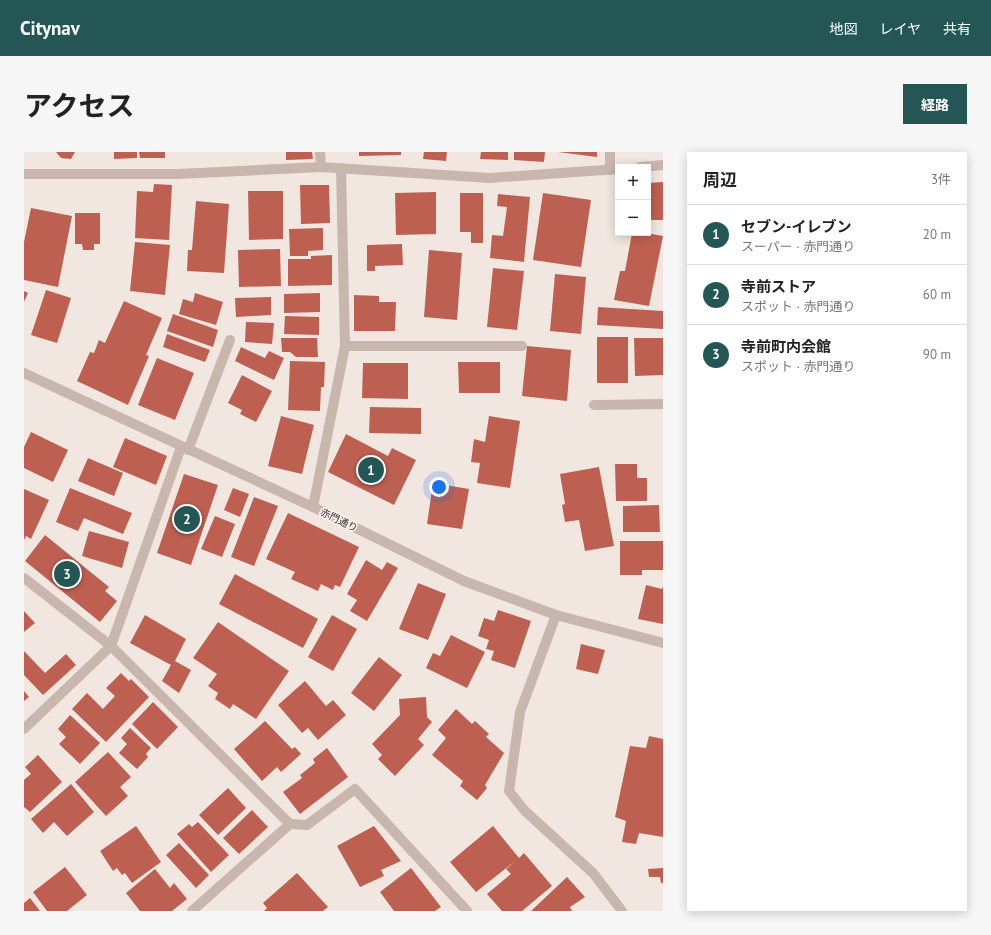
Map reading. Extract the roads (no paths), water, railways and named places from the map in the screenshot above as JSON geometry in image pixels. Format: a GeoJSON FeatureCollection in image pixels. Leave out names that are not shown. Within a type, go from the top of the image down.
{"type":"FeatureCollection","features":[{"type":"Feature","properties":{"kind":"street"},"geometry":{"type":"LineString","coordinates":[[320,152],[321,167]]}},
{"type":"Feature","properties":{"kind":"street"},"geometry":{"type":"LineString","coordinates":[[24,174],[178,174],[321,167],[490,178],[614,170],[610,152]]}},
{"type":"Feature","properties":{"kind":"street"},"geometry":{"type":"LineString","coordinates":[[651,166],[663,165]]}},
{"type":"Feature","properties":{"kind":"street"},"geometry":{"type":"LineString","coordinates":[[313,507],[345,346],[341,168]]}},
{"type":"Feature","properties":{"kind":"street"},"geometry":{"type":"LineString","coordinates":[[24,730],[111,646],[184,449],[230,340]]}},
{"type":"Feature","properties":{"kind":"street"},"geometry":{"type":"LineString","coordinates":[[345,346],[522,346]]}},
{"type":"Feature","properties":{"kind":"street","name":"赤門通り"},"geometry":{"type":"LineString","coordinates":[[24,373],[184,449],[313,507],[464,581],[556,615],[663,643]]}},
{"type":"Feature","properties":{"kind":"street"},"geometry":{"type":"LineString","coordinates":[[594,405],[663,404]]}},
{"type":"Feature","properties":{"kind":"street"},"geometry":{"type":"LineString","coordinates":[[24,578],[111,646],[290,824],[307,825],[355,789],[467,911]]}},
{"type":"Feature","properties":{"kind":"street"},"geometry":{"type":"LineString","coordinates":[[556,615],[520,712],[509,791],[525,811],[593,873],[622,911]]}},
{"type":"Feature","properties":{"kind":"street"},"geometry":{"type":"LineString","coordinates":[[192,911],[290,824]]}},
{"type":"Feature","properties":{"kind":"place","name":"セブン-イレブン"},"geometry":{"type":"Point","coordinates":[371,470]}},
{"type":"Feature","properties":{"kind":"place","name":"寺前ストア"},"geometry":{"type":"Point","coordinates":[187,519]}},
{"type":"Feature","properties":{"kind":"place","name":"寺前町内会館"},"geometry":{"type":"Point","coordinates":[67,574]}}]}
